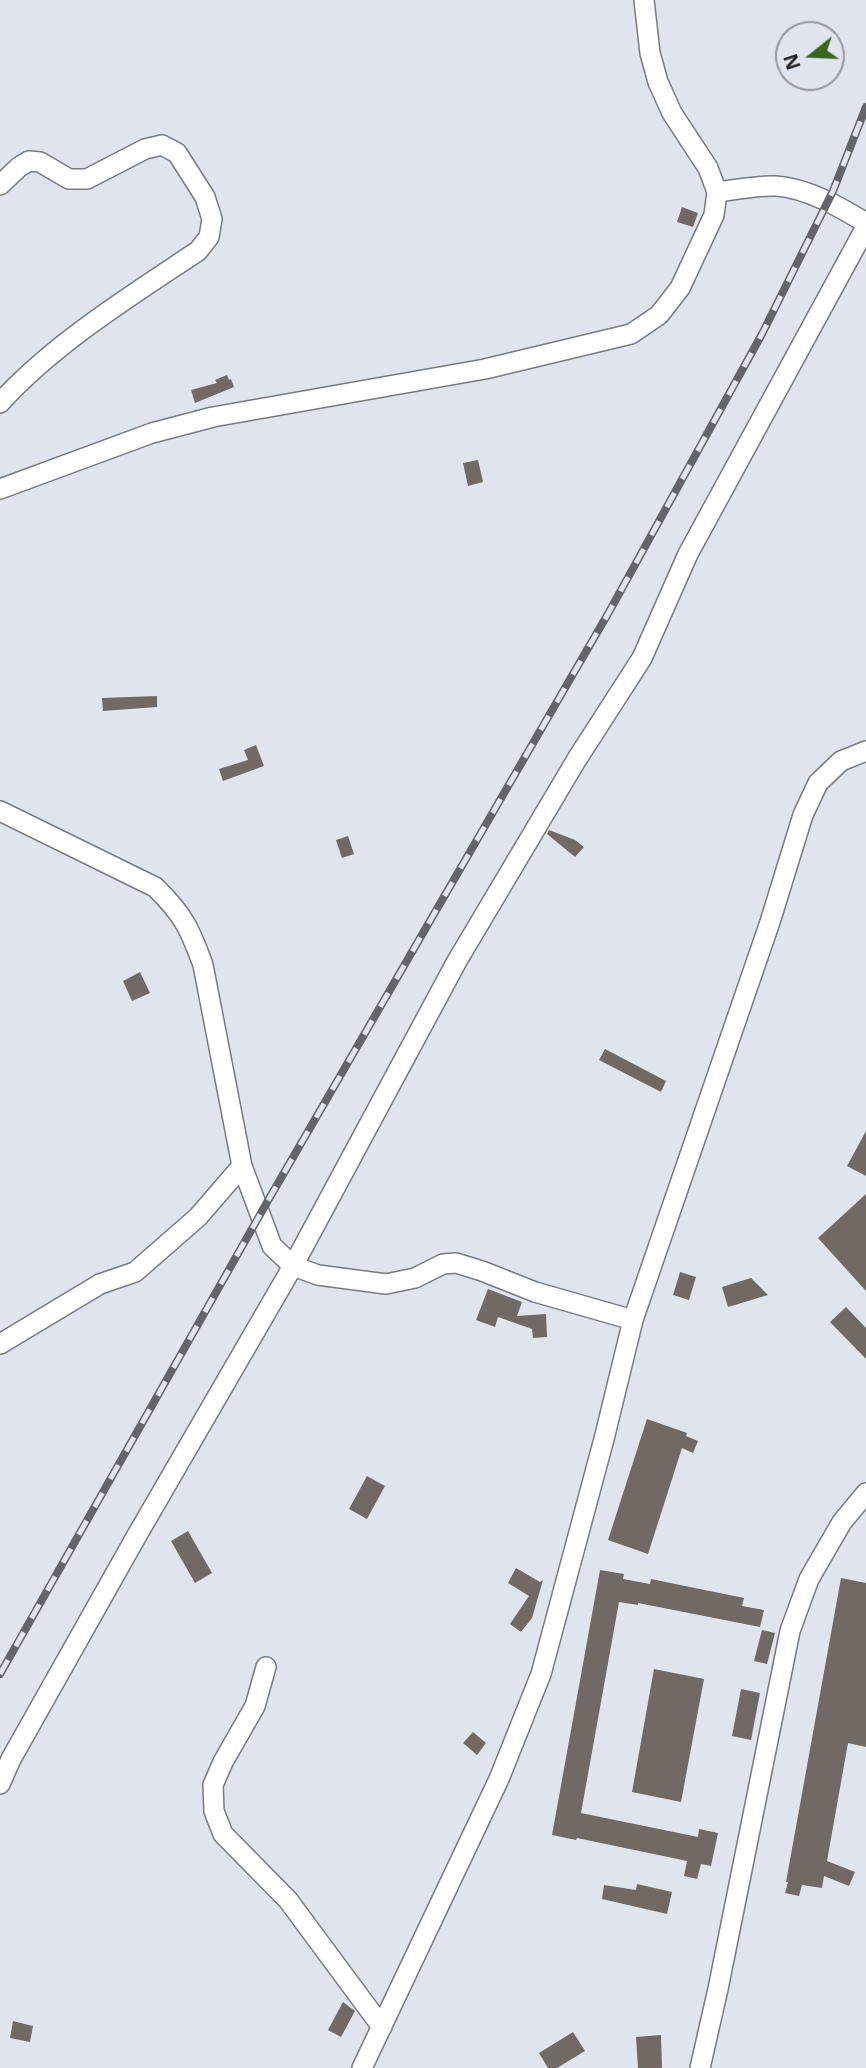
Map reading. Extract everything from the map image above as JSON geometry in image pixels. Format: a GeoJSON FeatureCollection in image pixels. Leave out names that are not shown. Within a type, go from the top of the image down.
{"type":"FeatureCollection","features":[{"type":"Feature","properties":{"kind":"street"},"geometry":{"type":"LineString","coordinates":[[0,489],[152,433],[201,420],[485,369],[631,334],[659,315],[680,288],[714,215],[716,192],[708,168],[672,113],[658,82],[650,52],[644,0]]}},
{"type":"Feature","properties":{"kind":"street"},"geometry":{"type":"LineString","coordinates":[[0,185],[29,161],[40,162],[69,179],[87,179],[145,149],[162,145],[177,153],[205,197],[212,219],[209,237],[198,251],[55,352],[15,386],[0,403]]}},
{"type":"Feature","properties":{"kind":"street"},"geometry":{"type":"LineString","coordinates":[[0,1784],[11,1759],[123,1560],[293,1266],[457,961],[577,759],[642,658],[688,554],[866,225],[831,205],[789,188],[773,186],[716,192]]}},
{"type":"Feature","properties":{"kind":"street"},"geometry":{"type":"LineString","coordinates":[[362,2068],[499,1779],[541,1674],[633,1321],[770,922],[803,815],[818,783],[841,761],[866,751]]}},
{"type":"Feature","properties":{"kind":"street"},"geometry":{"type":"LineString","coordinates":[[0,811],[146,882],[176,907],[191,933],[203,965],[242,1166],[272,1246],[293,1266],[318,1275],[386,1284],[415,1278],[443,1264],[456,1263],[535,1292],[633,1321]]}},
{"type":"Feature","properties":{"kind":"street"},"geometry":{"type":"LineString","coordinates":[[0,1344],[100,1284],[135,1272],[198,1217],[242,1166]]}},
{"type":"Feature","properties":{"kind":"street"},"geometry":{"type":"LineString","coordinates":[[700,2068],[790,1631],[809,1579],[842,1522],[866,1493]]}},
{"type":"Feature","properties":{"kind":"street"},"geometry":{"type":"LineString","coordinates":[[265,1667],[255,1706],[213,1785],[214,1811],[223,1834],[288,1900],[382,2027]]}},
{"type":"Feature","properties":{"kind":"building"},"geometry":{"type":"Polygon","coordinates":[[[682,207],[698,213],[693,227],[677,222],[682,207]]]}},
{"type":"Feature","properties":{"kind":"building"},"geometry":{"type":"Polygon","coordinates":[[[227,375],[234,387],[195,403],[191,390],[217,383],[215,380],[227,375]]]}},
{"type":"Feature","properties":{"kind":"building"},"geometry":{"type":"Polygon","coordinates":[[[478,460],[483,482],[468,486],[463,463],[478,460]]]}},
{"type":"Feature","properties":{"kind":"building"},"geometry":{"type":"Polygon","coordinates":[[[157,696],[157,707],[103,711],[102,698],[157,696]]]}},
{"type":"Feature","properties":{"kind":"building"},"geometry":{"type":"Polygon","coordinates":[[[256,745],[264,766],[223,781],[219,769],[248,760],[244,750],[256,745]]]}},
{"type":"Feature","properties":{"kind":"building"},"geometry":{"type":"Polygon","coordinates":[[[549,830],[575,840],[584,847],[575,857],[547,834],[549,830]]]}},
{"type":"Feature","properties":{"kind":"building"},"geometry":{"type":"Polygon","coordinates":[[[348,836],[354,854],[342,858],[336,840],[348,836]]]}},
{"type":"Feature","properties":{"kind":"building"},"geometry":{"type":"Polygon","coordinates":[[[140,972],[150,993],[132,1001],[123,981],[140,972]]]}},
{"type":"Feature","properties":{"kind":"building"},"geometry":{"type":"Polygon","coordinates":[[[605,1049],[666,1081],[661,1092],[599,1060],[605,1049]]]}},
{"type":"Feature","properties":{"kind":"building"},"geometry":{"type":"Polygon","coordinates":[[[866,1131],[866,1176],[847,1166],[866,1131]]]}},
{"type":"Feature","properties":{"kind":"building"},"geometry":{"type":"Polygon","coordinates":[[[866,1194],[866,1291],[818,1238],[866,1194]]]}},
{"type":"Feature","properties":{"kind":"building"},"geometry":{"type":"Polygon","coordinates":[[[680,1272],[696,1277],[689,1300],[673,1295],[680,1272]]]}},
{"type":"Feature","properties":{"kind":"building"},"geometry":{"type":"Polygon","coordinates":[[[751,1278],[768,1295],[728,1307],[722,1287],[751,1278]]]}},
{"type":"Feature","properties":{"kind":"building"},"geometry":{"type":"Polygon","coordinates":[[[488,1289],[522,1302],[517,1316],[546,1314],[547,1337],[533,1338],[532,1329],[498,1317],[495,1327],[476,1320],[488,1289]]]}},
{"type":"Feature","properties":{"kind":"building"},"geometry":{"type":"Polygon","coordinates":[[[846,1307],[866,1328],[866,1359],[830,1322],[846,1307]]]}},
{"type":"Feature","properties":{"kind":"building"},"geometry":{"type":"Polygon","coordinates":[[[647,1419],[687,1433],[686,1436],[698,1441],[693,1453],[682,1448],[648,1554],[608,1540],[647,1419]]]}},
{"type":"Feature","properties":{"kind":"building"},"geometry":{"type":"Polygon","coordinates":[[[367,1476],[385,1486],[367,1519],[349,1509],[367,1476]]]}},
{"type":"Feature","properties":{"kind":"building"},"geometry":{"type":"Polygon","coordinates":[[[188,1531],[212,1573],[195,1583],[171,1541],[188,1531]]]}},
{"type":"Feature","properties":{"kind":"building"},"geometry":{"type":"Polygon","coordinates":[[[516,1568],[540,1582],[543,1580],[532,1618],[521,1632],[510,1624],[529,1596],[508,1583],[516,1568]]]}},
{"type":"Feature","properties":{"kind":"building"},"geometry":{"type":"Polygon","coordinates":[[[600,1570],[624,1574],[623,1579],[650,1584],[651,1579],[744,1598],[742,1606],[764,1610],[760,1627],[638,1603],[619,1602],[581,1813],[698,1837],[699,1829],[718,1833],[711,1866],[701,1864],[697,1879],[684,1876],[687,1861],[552,1835],[600,1570]]]}},
{"type":"Feature","properties":{"kind":"building"},"geometry":{"type":"Polygon","coordinates":[[[841,1578],[866,1583],[866,1747],[848,1743],[827,1861],[855,1872],[849,1886],[824,1876],[822,1888],[802,1885],[799,1896],[785,1893],[786,1882],[841,1578]]]}},
{"type":"Feature","properties":{"kind":"building"},"geometry":{"type":"Polygon","coordinates":[[[762,1630],[775,1633],[767,1664],[754,1661],[762,1630]]]}},
{"type":"Feature","properties":{"kind":"building"},"geometry":{"type":"Polygon","coordinates":[[[654,1669],[704,1679],[681,1802],[632,1792],[654,1669]]]}},
{"type":"Feature","properties":{"kind":"building"},"geometry":{"type":"Polygon","coordinates":[[[741,1689],[760,1693],[751,1740],[732,1736],[741,1689]]]}},
{"type":"Feature","properties":{"kind":"building"},"geometry":{"type":"Polygon","coordinates":[[[473,1732],[486,1743],[477,1755],[463,1743],[473,1732]]]}},
{"type":"Feature","properties":{"kind":"building"},"geometry":{"type":"Polygon","coordinates":[[[637,1884],[672,1892],[667,1914],[602,1899],[604,1885],[636,1890],[637,1884]]]}},
{"type":"Feature","properties":{"kind":"building"},"geometry":{"type":"Polygon","coordinates":[[[343,2002],[355,2011],[341,2037],[328,2030],[343,2002]]]}},
{"type":"Feature","properties":{"kind":"building"},"geometry":{"type":"Polygon","coordinates":[[[13,2021],[33,2026],[30,2042],[10,2038],[13,2021]]]}},
{"type":"Feature","properties":{"kind":"building"},"geometry":{"type":"Polygon","coordinates":[[[573,2032],[585,2051],[557,2068],[548,2068],[539,2053],[573,2032]]]}},
{"type":"Feature","properties":{"kind":"building"},"geometry":{"type":"Polygon","coordinates":[[[661,2035],[662,2068],[638,2068],[636,2037],[661,2035]]]}},
{"type":"Feature","properties":{"kind":"railway"},"geometry":{"type":"LineString","coordinates":[[0,1674],[270,1197],[609,612],[762,334],[833,191],[866,107]]}}]}
